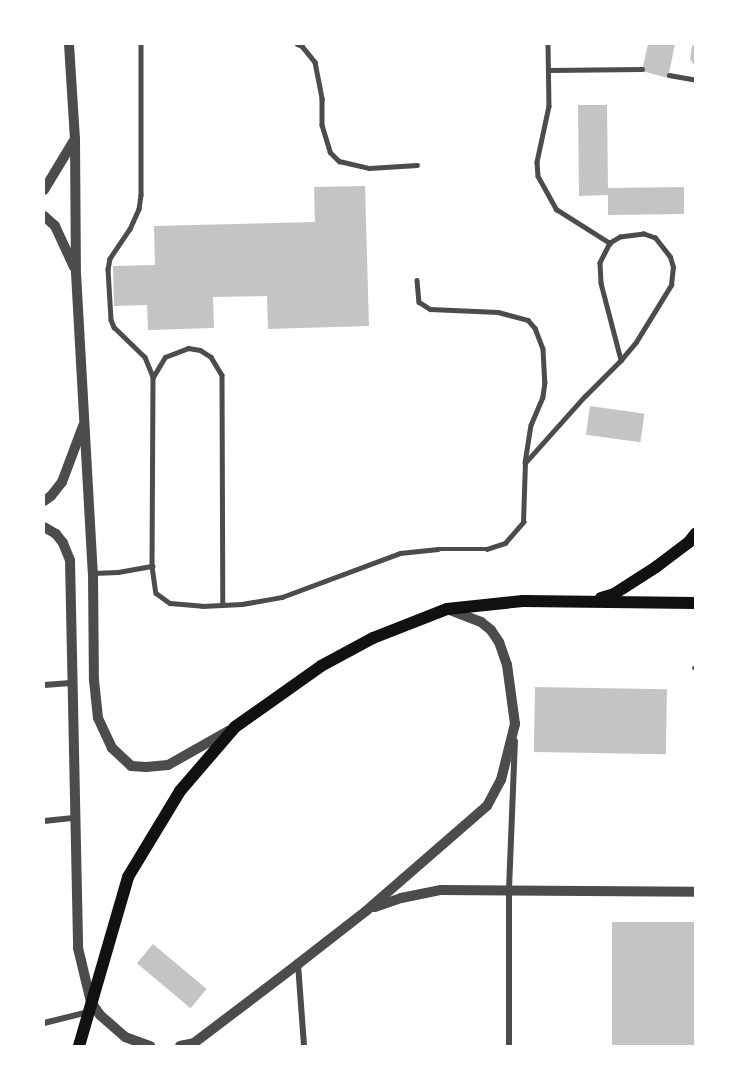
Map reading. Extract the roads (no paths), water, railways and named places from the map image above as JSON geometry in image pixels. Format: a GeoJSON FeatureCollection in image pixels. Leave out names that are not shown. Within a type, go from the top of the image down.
{"type":"FeatureCollection","features":[{"type":"Feature","properties":{"kind":"main road"},"geometry":{"type":"LineString","coordinates":[[588,602],[614,594],[656,567],[689,542],[696,533]]}},
{"type":"Feature","properties":{"kind":"main road"},"geometry":{"type":"LineString","coordinates":[[79,1047],[128,877],[180,791],[235,727],[321,666],[373,638],[447,609],[523,601],[696,603]]}},
{"type":"Feature","properties":{"kind":"street"},"geometry":{"type":"LineString","coordinates":[[69,44],[75,139],[76,273],[93,573],[96,706],[104,734],[112,748],[131,766],[168,765],[235,727]]}},
{"type":"Feature","properties":{"kind":"street"},"geometry":{"type":"LineString","coordinates":[[44,190],[75,139]]}},
{"type":"Feature","properties":{"kind":"street"},"geometry":{"type":"LineString","coordinates":[[44,216],[55,226],[64,240],[76,273]]}},
{"type":"Feature","properties":{"kind":"street"},"geometry":{"type":"LineString","coordinates":[[44,501],[62,482],[85,420]]}},
{"type":"Feature","properties":{"kind":"street"},"geometry":{"type":"LineString","coordinates":[[44,527],[63,543],[69,560],[76,926],[90,1007],[125,1037],[150,1047]]}},
{"type":"Feature","properties":{"kind":"street"},"geometry":{"type":"LineString","coordinates":[[447,609],[481,622],[498,642],[507,665],[515,724],[509,889],[509,1047]]}},
{"type":"Feature","properties":{"kind":"street"},"geometry":{"type":"LineString","coordinates":[[44,685],[72,683]]}},
{"type":"Feature","properties":{"kind":"street"},"geometry":{"type":"LineString","coordinates":[[180,1047],[194,1043],[298,964],[366,910],[487,806],[501,780],[515,724]]}},
{"type":"Feature","properties":{"kind":"street"},"geometry":{"type":"LineString","coordinates":[[44,821],[74,818]]}},
{"type":"Feature","properties":{"kind":"street"},"geometry":{"type":"LineString","coordinates":[[366,910],[401,898],[441,890],[696,892]]}},
{"type":"Feature","properties":{"kind":"street"},"geometry":{"type":"LineString","coordinates":[[298,964],[304,1047]]}},
{"type":"Feature","properties":{"kind":"street"},"geometry":{"type":"LineString","coordinates":[[44,1023],[90,1007]]}},
{"type":"Feature","properties":{"kind":"lane"},"geometry":{"type":"LineString","coordinates":[[141,44],[141,195],[139,209],[130,229],[110,259],[108,268],[111,320],[114,327],[145,357],[153,377],[152,566],[153,584],[161,598],[185,605],[223,605],[282,597],[400,553],[428,549],[496,548],[512,537],[523,522],[525,463],[531,425],[543,398],[545,382],[543,349],[535,328],[528,320],[507,314],[430,309],[419,302],[417,280]]}},
{"type":"Feature","properties":{"kind":"lane"},"geometry":{"type":"LineString","coordinates":[[297,44],[302,46],[315,62],[322,99],[322,125],[330,152],[339,161],[369,168],[417,165]]}},
{"type":"Feature","properties":{"kind":"lane"},"geometry":{"type":"LineString","coordinates":[[548,44],[549,106],[537,162],[538,176],[556,209],[610,243]]}},
{"type":"Feature","properties":{"kind":"lane"},"geometry":{"type":"LineString","coordinates":[[549,70],[642,69]]}},
{"type":"Feature","properties":{"kind":"lane"},"geometry":{"type":"LineString","coordinates":[[669,75],[696,80]]}},
{"type":"Feature","properties":{"kind":"lane"},"geometry":{"type":"LineString","coordinates":[[525,463],[621,360],[660,306],[670,285],[673,267],[664,246],[644,234],[632,233],[610,243],[603,253],[599,273],[621,360]]}},
{"type":"Feature","properties":{"kind":"lane"},"geometry":{"type":"LineString","coordinates":[[153,377],[165,357],[188,348],[200,350],[211,357],[222,375],[223,605]]}},
{"type":"Feature","properties":{"kind":"lane"},"geometry":{"type":"LineString","coordinates":[[93,573],[118,572],[152,566]]}}]}
